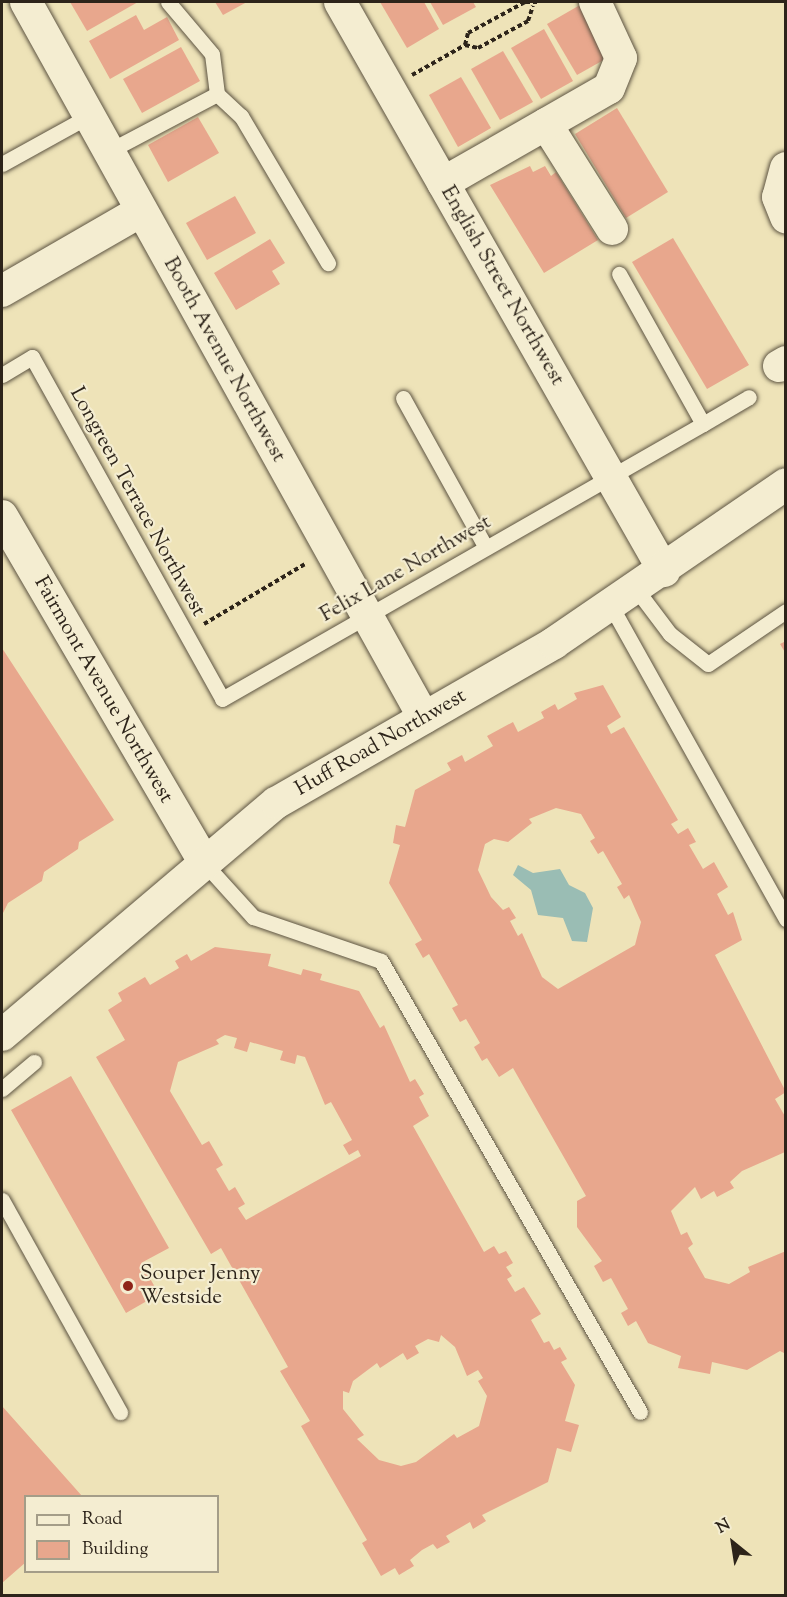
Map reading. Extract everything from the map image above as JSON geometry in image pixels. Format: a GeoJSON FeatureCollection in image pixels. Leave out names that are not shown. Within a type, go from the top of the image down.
{"type":"FeatureCollection","features":[{"type":"Feature","properties":{"kind":"street","name":"Booth Avenue Northwest"},"geometry":{"type":"LineString","coordinates":[[26,2],[424,718]]}},
{"type":"Feature","properties":{"kind":"street","name":"English Street Northwest"},"geometry":{"type":"LineString","coordinates":[[340,2],[664,571]]}},
{"type":"Feature","properties":{"kind":"street"},"geometry":{"type":"LineString","coordinates":[[443,183],[609,88],[618,75],[615,40],[595,2]]}},
{"type":"Feature","properties":{"kind":"street"},"geometry":{"type":"LineString","coordinates":[[546,124],[612,229]]}},
{"type":"Feature","properties":{"kind":"street"},"geometry":{"type":"LineString","coordinates":[[786,168],[778,186],[786,217]]}},
{"type":"Feature","properties":{"kind":"street"},"geometry":{"type":"LineString","coordinates":[[2,291],[141,211]]}},
{"type":"Feature","properties":{"kind":"street","name":"Huff Road Northwest"},"geometry":{"type":"LineString","coordinates":[[2,1035],[276,803],[424,718],[624,597],[786,484]]}},
{"type":"Feature","properties":{"kind":"street","name":"Fairmont Avenue Northwest"},"geometry":{"type":"LineString","coordinates":[[2,516],[205,864]]}},
{"type":"Feature","properties":{"kind":"lane"},"geometry":{"type":"LineString","coordinates":[[168,2],[212,54],[217,94],[241,116],[328,263]]}},
{"type":"Feature","properties":{"kind":"lane"},"geometry":{"type":"LineString","coordinates":[[109,151],[217,94]]}},
{"type":"Feature","properties":{"kind":"lane"},"geometry":{"type":"LineString","coordinates":[[2,164],[89,116]]}},
{"type":"Feature","properties":{"kind":"lane"},"geometry":{"type":"LineString","coordinates":[[620,274],[703,424]]}},
{"type":"Feature","properties":{"kind":"lane","name":"Longreen Terrace Northwest"},"geometry":{"type":"LineString","coordinates":[[2,375],[32,357],[222,699]]}},
{"type":"Feature","properties":{"kind":"lane","name":"Felix Lane Northwest"},"geometry":{"type":"LineString","coordinates":[[222,699],[748,397]]}},
{"type":"Feature","properties":{"kind":"lane"},"geometry":{"type":"LineString","coordinates":[[403,398],[486,548]]}},
{"type":"Feature","properties":{"kind":"lane"},"geometry":{"type":"LineString","coordinates":[[624,597],[708,664],[786,611]]}},
{"type":"Feature","properties":{"kind":"lane"},"geometry":{"type":"LineString","coordinates":[[624,597],[786,919]]}},
{"type":"Feature","properties":{"kind":"lane"},"geometry":{"type":"LineString","coordinates":[[205,864],[253,917],[381,961],[640,1412]]}},
{"type":"Feature","properties":{"kind":"lane"},"geometry":{"type":"LineString","coordinates":[[2,1089],[34,1062]]}},
{"type":"Feature","properties":{"kind":"lane"},"geometry":{"type":"LineString","coordinates":[[2,1200],[120,1412]]}},
{"type":"Feature","properties":{"kind":"path"},"geometry":{"type":"LineString","coordinates":[[465,45],[468,33],[525,2],[533,6]]}},
{"type":"Feature","properties":{"kind":"path"},"geometry":{"type":"LineString","coordinates":[[404,80],[465,45],[478,48],[528,21],[533,6],[540,2]]}},
{"type":"Feature","properties":{"kind":"path"},"geometry":{"type":"LineString","coordinates":[[200,626],[311,561]]}},
{"type":"Feature","properties":{"kind":"water"},"geometry":{"type":"Polygon","coordinates":[[[518,865],[533,873],[560,869],[569,885],[585,893],[593,908],[587,942],[572,941],[563,918],[538,915],[531,890],[513,875],[518,865]]]}},
{"type":"Feature","properties":{"kind":"building"},"geometry":{"type":"Polygon","coordinates":[[[70,2],[138,2],[87,31],[70,2]]]}},
{"type":"Feature","properties":{"kind":"building"},"geometry":{"type":"Polygon","coordinates":[[[215,2],[247,2],[223,15],[215,2]]]}},
{"type":"Feature","properties":{"kind":"building"},"geometry":{"type":"Polygon","coordinates":[[[380,2],[424,2],[439,29],[407,48],[380,2]]]}},
{"type":"Feature","properties":{"kind":"building"},"geometry":{"type":"Polygon","coordinates":[[[430,2],[473,2],[476,7],[443,25],[430,2]]]}},
{"type":"Feature","properties":{"kind":"building"},"geometry":{"type":"Polygon","coordinates":[[[580,5],[609,57],[577,75],[547,24],[580,5]]]}},
{"type":"Feature","properties":{"kind":"building"},"geometry":{"type":"Polygon","coordinates":[[[136,15],[144,30],[167,17],[179,40],[110,79],[89,41],[136,15]]]}},
{"type":"Feature","properties":{"kind":"building"},"geometry":{"type":"Polygon","coordinates":[[[544,29],[573,81],[541,99],[511,48],[544,29]]]}},
{"type":"Feature","properties":{"kind":"building"},"geometry":{"type":"Polygon","coordinates":[[[181,47],[200,81],[142,113],[123,79],[181,47]]]}},
{"type":"Feature","properties":{"kind":"building"},"geometry":{"type":"Polygon","coordinates":[[[503,51],[533,102],[500,120],[471,69],[503,51]]]}},
{"type":"Feature","properties":{"kind":"building"},"geometry":{"type":"Polygon","coordinates":[[[461,77],[491,128],[458,147],[429,95],[461,77]]]}},
{"type":"Feature","properties":{"kind":"building"},"geometry":{"type":"Polygon","coordinates":[[[617,108],[668,192],[626,218],[575,134],[617,108]]]}},
{"type":"Feature","properties":{"kind":"building"},"geometry":{"type":"Polygon","coordinates":[[[198,117],[219,153],[168,182],[148,145],[198,117]]]}},
{"type":"Feature","properties":{"kind":"building"},"geometry":{"type":"Polygon","coordinates":[[[530,166],[533,172],[545,166],[551,176],[556,172],[598,240],[544,273],[490,185],[530,166]]]}},
{"type":"Feature","properties":{"kind":"building"},"geometry":{"type":"Polygon","coordinates":[[[235,196],[256,233],[207,260],[186,223],[235,196]]]}},
{"type":"Feature","properties":{"kind":"building"},"geometry":{"type":"Polygon","coordinates":[[[673,238],[749,365],[707,389],[632,262],[673,238]]]}},
{"type":"Feature","properties":{"kind":"building"},"geometry":{"type":"Polygon","coordinates":[[[270,239],[285,263],[272,271],[280,284],[236,310],[214,273],[270,239]]]}},
{"type":"Feature","properties":{"kind":"building"},"geometry":{"type":"Polygon","coordinates":[[[786,641],[786,654],[780,644],[786,641]]]}},
{"type":"Feature","properties":{"kind":"building"},"geometry":{"type":"Polygon","coordinates":[[[2,648],[114,820],[79,842],[78,849],[44,872],[42,881],[8,903],[2,915],[2,648]]]}},
{"type":"Feature","properties":{"kind":"building"},"geometry":{"type":"Polygon","coordinates":[[[603,685],[621,717],[607,726],[611,734],[624,727],[678,820],[671,824],[678,834],[688,828],[696,842],[689,845],[703,869],[714,862],[728,887],[717,894],[728,915],[733,912],[742,940],[715,955],[786,1092],[775,1099],[786,1118],[785,1152],[742,1171],[730,1182],[734,1188],[717,1197],[714,1191],[701,1199],[695,1187],[671,1211],[681,1235],[687,1232],[693,1244],[688,1248],[705,1278],[729,1284],[750,1272],[748,1267],[786,1251],[786,1354],[780,1351],[747,1370],[712,1362],[710,1374],[678,1368],[681,1356],[648,1343],[636,1321],[628,1326],[621,1313],[628,1309],[611,1278],[603,1282],[594,1266],[602,1261],[577,1227],[577,1201],[586,1196],[513,1068],[499,1077],[487,1058],[482,1061],[474,1047],[480,1043],[466,1019],[460,1022],[452,1008],[458,1005],[429,954],[423,958],[415,944],[422,940],[389,883],[400,845],[393,843],[396,825],[405,827],[415,790],[451,770],[447,763],[462,755],[465,762],[493,746],[487,736],[513,722],[518,732],[544,718],[541,712],[555,704],[558,710],[577,699],[574,693],[603,685]],[[556,808],[529,819],[532,823],[508,842],[494,839],[485,844],[478,870],[491,897],[503,910],[509,907],[516,918],[510,921],[518,936],[522,933],[542,977],[558,989],[635,945],[641,922],[629,895],[624,899],[617,887],[622,884],[603,851],[598,854],[590,841],[595,838],[581,814],[556,808]]]}},
{"type":"Feature","properties":{"kind":"building"},"geometry":{"type":"Polygon","coordinates":[[[215,947],[271,954],[268,966],[301,975],[303,969],[322,974],[320,980],[359,991],[380,1028],[384,1025],[410,1082],[415,1079],[424,1094],[419,1097],[429,1116],[413,1126],[484,1252],[494,1246],[499,1254],[506,1251],[513,1263],[506,1267],[512,1276],[507,1279],[515,1292],[524,1287],[541,1314],[531,1320],[544,1343],[549,1341],[554,1350],[560,1347],[567,1359],[561,1362],[575,1385],[565,1421],[579,1425],[571,1452],[557,1448],[548,1482],[482,1515],[486,1521],[473,1529],[470,1522],[446,1536],[450,1542],[437,1549],[433,1544],[422,1550],[410,1560],[414,1566],[399,1575],[395,1568],[381,1576],[362,1543],[367,1540],[301,1426],[310,1421],[280,1371],[288,1367],[221,1248],[211,1254],[96,1057],[125,1040],[108,1010],[122,1001],[118,993],[145,977],[150,985],[179,968],[175,961],[187,954],[191,961],[215,947]],[[225,1035],[216,1040],[219,1044],[178,1062],[170,1091],[202,1145],[209,1141],[223,1165],[216,1169],[229,1191],[235,1187],[245,1204],[238,1208],[246,1220],[361,1156],[358,1150],[349,1155],[343,1145],[352,1140],[331,1102],[325,1105],[305,1057],[297,1055],[295,1064],[280,1060],[283,1051],[250,1042],[247,1052],[234,1048],[237,1038],[225,1035]],[[441,1335],[439,1342],[428,1339],[415,1346],[419,1353],[407,1360],[403,1353],[380,1368],[377,1363],[353,1381],[349,1393],[343,1391],[343,1409],[364,1435],[357,1439],[379,1460],[401,1466],[416,1462],[454,1434],[457,1438],[479,1426],[487,1396],[478,1381],[483,1378],[478,1370],[467,1376],[455,1347],[441,1335]]]}},
{"type":"Feature","properties":{"kind":"building"},"geometry":{"type":"Polygon","coordinates":[[[71,1076],[169,1248],[141,1263],[159,1294],[126,1313],[11,1110],[71,1076]]]}},
{"type":"Feature","properties":{"kind":"building"},"geometry":{"type":"Polygon","coordinates":[[[2,1406],[81,1495],[24,1495],[24,1564],[2,1583],[2,1406]]]}},
{"type":"Feature","properties":{"kind":"place","name":"Souper Jenny Westside"},"geometry":{"type":"Point","coordinates":[128,1286]}}]}
